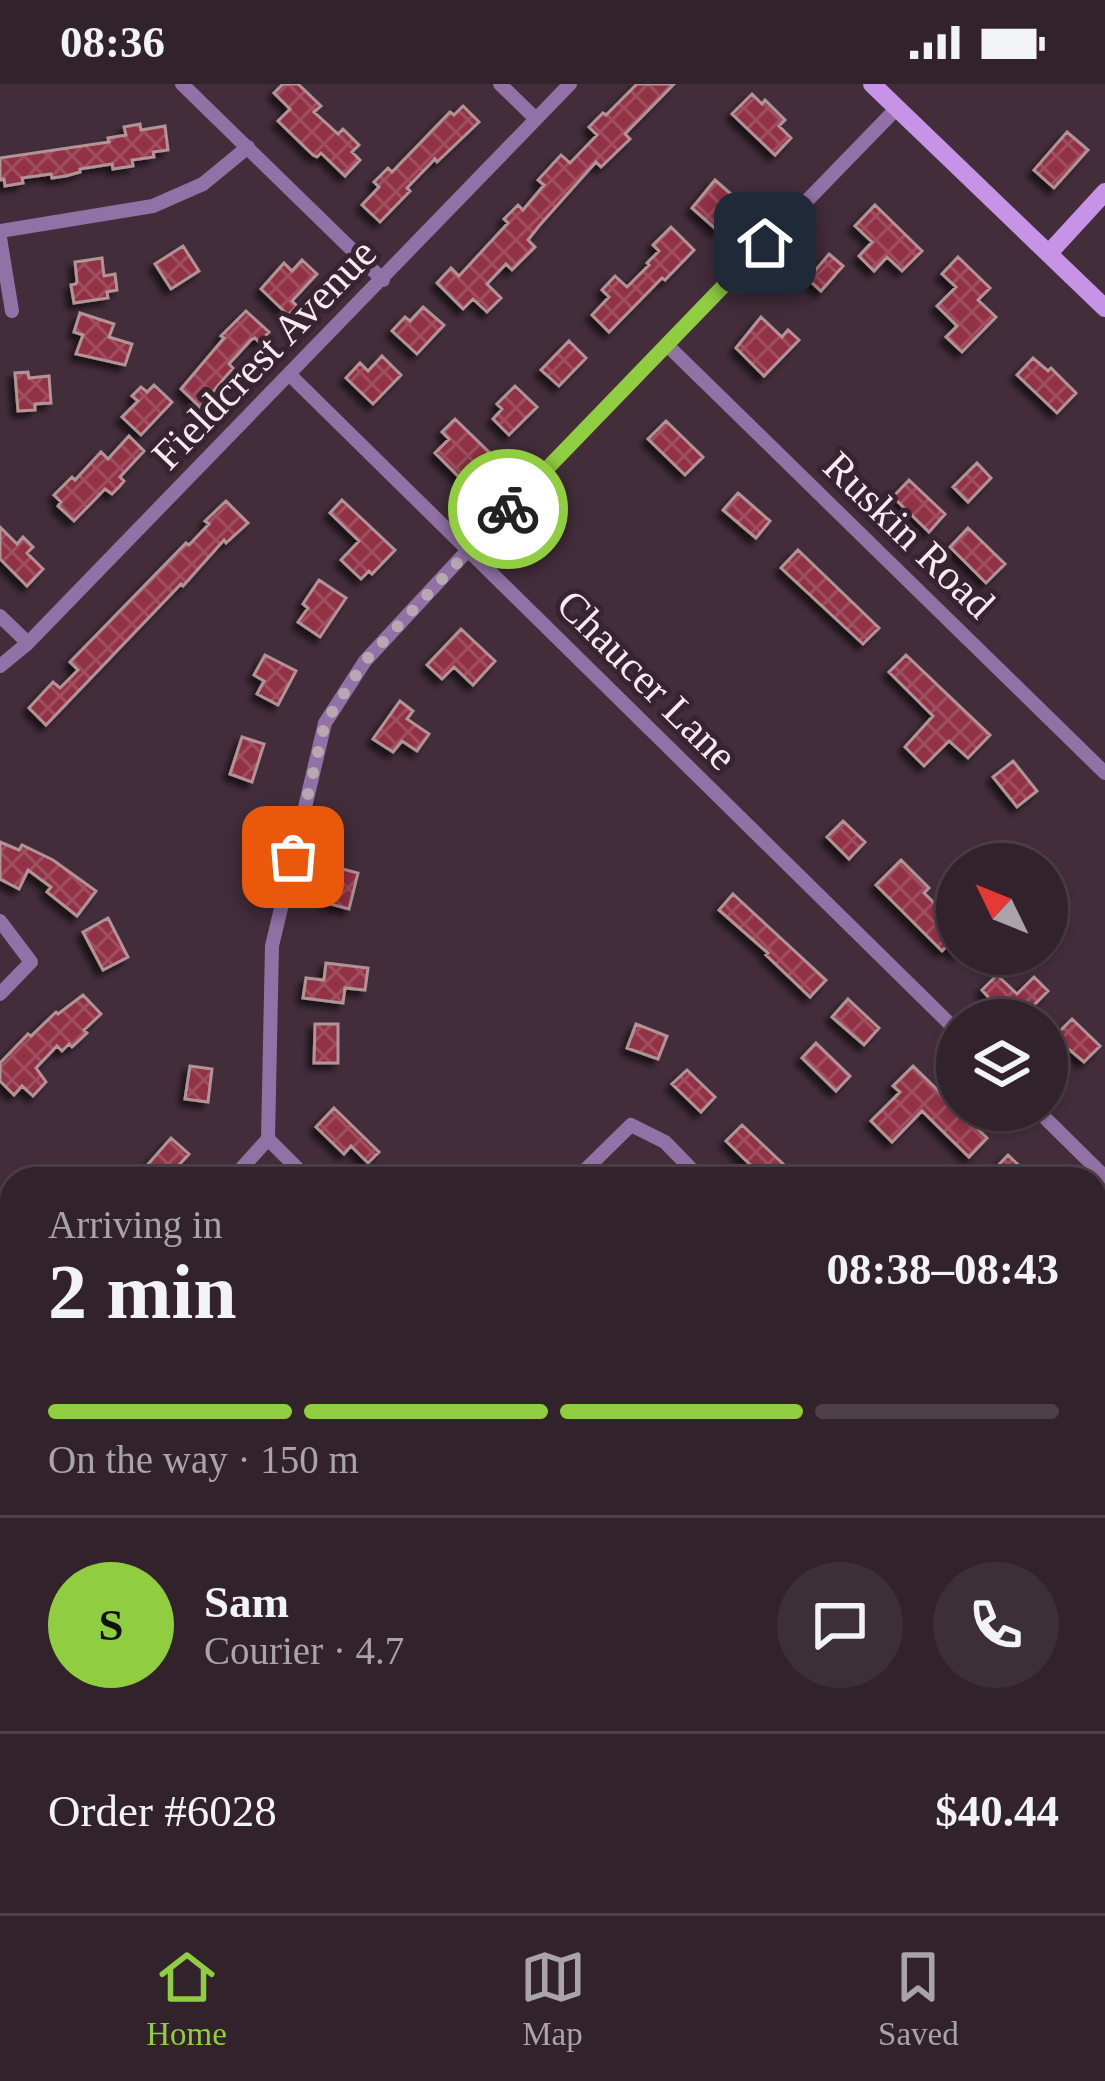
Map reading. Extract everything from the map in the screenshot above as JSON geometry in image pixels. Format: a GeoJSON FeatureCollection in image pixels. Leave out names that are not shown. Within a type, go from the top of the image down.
{"type":"FeatureCollection","features":[{"type":"Feature","properties":{"kind":"main road"},"geometry":{"type":"LineString","coordinates":[[872,84],[1105,308]]}},
{"type":"Feature","properties":{"kind":"main road"},"geometry":{"type":"LineString","coordinates":[[1048,253],[1105,192]]}},
{"type":"Feature","properties":{"kind":"street"},"geometry":{"type":"LineString","coordinates":[[182,84],[383,280]]}},
{"type":"Feature","properties":{"kind":"street"},"geometry":{"type":"LineString","coordinates":[[500,84],[536,119]]}},
{"type":"Feature","properties":{"kind":"street","name":"Fieldcrest Avenue"},"geometry":{"type":"LineString","coordinates":[[0,666],[28,643],[570,84]]}},
{"type":"Feature","properties":{"kind":"street"},"geometry":{"type":"LineString","coordinates":[[243,1167],[268,1139],[272,946],[325,723],[365,661],[468,550],[897,108]]}},
{"type":"Feature","properties":{"kind":"street"},"geometry":{"type":"LineString","coordinates":[[11,311],[0,234],[153,206],[203,184],[248,147]]}},
{"type":"Feature","properties":{"kind":"street","name":"Ruskin Road"},"geometry":{"type":"LineString","coordinates":[[667,345],[1105,772]]}},
{"type":"Feature","properties":{"kind":"street","name":"Chaucer Lane"},"geometry":{"type":"LineString","coordinates":[[290,375],[936,1010]]}},
{"type":"Feature","properties":{"kind":"street"},"geometry":{"type":"LineString","coordinates":[[0,616],[28,643]]}},
{"type":"Feature","properties":{"kind":"street"},"geometry":{"type":"LineString","coordinates":[[0,921],[31,962],[0,994]]}},
{"type":"Feature","properties":{"kind":"street"},"geometry":{"type":"LineString","coordinates":[[588,1167],[631,1125],[665,1142],[689,1167]]}},
{"type":"Feature","properties":{"kind":"street"},"geometry":{"type":"LineString","coordinates":[[1058,1131],[1095,1167]]}},
{"type":"Feature","properties":{"kind":"street"},"geometry":{"type":"LineString","coordinates":[[268,1139],[296,1167]]}},
{"type":"Feature","properties":{"kind":"building"},"geometry":{"type":"Polygon","coordinates":[[[283,84],[298,84],[321,106],[314,112],[359,145],[352,152],[360,160],[345,176],[321,153],[313,155],[278,121],[290,109],[274,93],[283,84]]]}},
{"type":"Feature","properties":{"kind":"building"},"geometry":{"type":"Polygon","coordinates":[[[637,84],[674,84],[625,134],[630,139],[601,167],[596,162],[539,226],[528,240],[535,247],[512,270],[506,264],[487,284],[501,298],[487,312],[473,299],[463,309],[437,283],[451,268],[459,276],[508,223],[504,219],[518,205],[523,210],[544,185],[538,180],[561,155],[570,163],[597,135],[589,127],[637,84]]]}},
{"type":"Feature","properties":{"kind":"building"},"geometry":{"type":"Polygon","coordinates":[[[752,94],[785,120],[779,126],[791,138],[775,155],[732,114],[752,94]]]}},
{"type":"Feature","properties":{"kind":"building"},"geometry":{"type":"Polygon","coordinates":[[[463,106],[479,122],[437,162],[435,159],[380,222],[362,205],[379,187],[374,182],[388,168],[392,172],[450,112],[454,115],[463,106]]]}},
{"type":"Feature","properties":{"kind":"building"},"geometry":{"type":"Polygon","coordinates":[[[140,124],[141,130],[165,126],[168,150],[132,160],[133,166],[113,169],[112,164],[66,176],[22,178],[23,183],[5,186],[4,179],[0,180],[0,158],[109,142],[108,138],[126,135],[124,127],[140,124]]]}},
{"type":"Feature","properties":{"kind":"building"},"geometry":{"type":"Polygon","coordinates":[[[1067,132],[1088,150],[1054,188],[1034,170],[1067,132]]]}},
{"type":"Feature","properties":{"kind":"building"},"geometry":{"type":"Polygon","coordinates":[[[715,180],[740,202],[717,230],[692,208],[715,180]]]}},
{"type":"Feature","properties":{"kind":"building"},"geometry":{"type":"Polygon","coordinates":[[[875,205],[922,251],[902,271],[887,257],[874,271],[859,256],[872,242],[855,226],[875,205]]]}},
{"type":"Feature","properties":{"kind":"building"},"geometry":{"type":"Polygon","coordinates":[[[671,227],[694,250],[609,332],[592,315],[609,297],[602,290],[615,276],[627,287],[649,265],[659,251],[653,245],[671,227]]]}},
{"type":"Feature","properties":{"kind":"building"},"geometry":{"type":"Polygon","coordinates":[[[183,246],[199,271],[171,289],[155,264],[183,246]]]}},
{"type":"Feature","properties":{"kind":"building"},"geometry":{"type":"Polygon","coordinates":[[[829,254],[843,266],[821,291],[808,279],[829,254]]]}},
{"type":"Feature","properties":{"kind":"building"},"geometry":{"type":"Polygon","coordinates":[[[958,257],[990,288],[978,300],[996,317],[962,352],[946,337],[957,326],[937,306],[956,287],[942,274],[958,257]]]}},
{"type":"Feature","properties":{"kind":"building"},"geometry":{"type":"Polygon","coordinates":[[[102,258],[104,276],[115,274],[117,290],[107,292],[108,298],[74,303],[75,262],[102,258]]]}},
{"type":"Feature","properties":{"kind":"building"},"geometry":{"type":"Polygon","coordinates":[[[302,260],[317,274],[292,301],[297,306],[288,315],[261,289],[284,263],[292,271],[302,260]]]}},
{"type":"Feature","properties":{"kind":"building"},"geometry":{"type":"Polygon","coordinates":[[[423,307],[444,325],[417,354],[392,331],[423,307]]]}},
{"type":"Feature","properties":{"kind":"building"},"geometry":{"type":"Polygon","coordinates":[[[246,311],[269,332],[259,342],[251,340],[200,407],[181,389],[246,311]]]}},
{"type":"Feature","properties":{"kind":"building"},"geometry":{"type":"Polygon","coordinates":[[[80,313],[114,324],[109,337],[132,344],[125,365],[76,354],[83,335],[74,332],[80,313]]]}},
{"type":"Feature","properties":{"kind":"building"},"geometry":{"type":"Polygon","coordinates":[[[761,317],[782,337],[788,330],[799,340],[764,376],[736,348],[761,317]]]}},
{"type":"Feature","properties":{"kind":"building"},"geometry":{"type":"Polygon","coordinates":[[[569,341],[586,358],[559,386],[541,370],[569,341]]]}},
{"type":"Feature","properties":{"kind":"building"},"geometry":{"type":"Polygon","coordinates":[[[382,356],[401,375],[373,404],[346,378],[360,363],[368,371],[382,356]]]}},
{"type":"Feature","properties":{"kind":"building"},"geometry":{"type":"Polygon","coordinates":[[[1033,358],[1048,371],[1051,368],[1076,393],[1057,413],[1017,375],[1033,358]]]}},
{"type":"Feature","properties":{"kind":"building"},"geometry":{"type":"Polygon","coordinates":[[[28,372],[29,378],[49,376],[51,403],[18,411],[15,373],[28,372]]]}},
{"type":"Feature","properties":{"kind":"building"},"geometry":{"type":"Polygon","coordinates":[[[154,385],[172,402],[141,435],[122,417],[138,401],[132,396],[141,387],[147,392],[154,385]]]}},
{"type":"Feature","properties":{"kind":"building"},"geometry":{"type":"Polygon","coordinates":[[[515,386],[537,407],[509,435],[493,419],[502,409],[497,404],[515,386]]]}},
{"type":"Feature","properties":{"kind":"building"},"geometry":{"type":"Polygon","coordinates":[[[455,419],[489,452],[462,480],[435,453],[449,439],[442,432],[455,419]]]}},
{"type":"Feature","properties":{"kind":"building"},"geometry":{"type":"Polygon","coordinates":[[[666,421],[703,457],[685,475],[648,439],[666,421]]]}},
{"type":"Feature","properties":{"kind":"building"},"geometry":{"type":"Polygon","coordinates":[[[129,436],[144,451],[120,477],[124,481],[112,494],[105,489],[74,521],[54,495],[101,452],[108,459],[129,436]]]}},
{"type":"Feature","properties":{"kind":"building"},"geometry":{"type":"Polygon","coordinates":[[[977,463],[991,478],[968,502],[953,487],[977,463]]]}},
{"type":"Feature","properties":{"kind":"building"},"geometry":{"type":"Polygon","coordinates":[[[909,480],[945,514],[929,532],[893,497],[909,480]]]}},
{"type":"Feature","properties":{"kind":"building"},"geometry":{"type":"Polygon","coordinates":[[[738,493],[770,521],[756,538],[723,510],[738,493]]]}},
{"type":"Feature","properties":{"kind":"building"},"geometry":{"type":"Polygon","coordinates":[[[342,500],[395,550],[361,579],[341,560],[359,541],[330,513],[342,500]]]}},
{"type":"Feature","properties":{"kind":"building"},"geometry":{"type":"Polygon","coordinates":[[[226,501],[248,523],[226,543],[224,540],[46,725],[29,708],[53,682],[60,688],[78,670],[70,662],[189,545],[226,501]]]}},
{"type":"Feature","properties":{"kind":"building"},"geometry":{"type":"Polygon","coordinates":[[[0,527],[17,544],[23,537],[33,547],[27,553],[43,569],[27,586],[0,559],[0,527]]]}},
{"type":"Feature","properties":{"kind":"building"},"geometry":{"type":"Polygon","coordinates":[[[968,528],[1005,564],[986,583],[950,547],[968,528]]]}},
{"type":"Feature","properties":{"kind":"building"},"geometry":{"type":"Polygon","coordinates":[[[798,550],[879,628],[863,644],[781,568],[798,550]]]}},
{"type":"Feature","properties":{"kind":"building"},"geometry":{"type":"Polygon","coordinates":[[[319,580],[346,598],[320,637],[298,622],[319,580]]]}},
{"type":"Feature","properties":{"kind":"building"},"geometry":{"type":"Polygon","coordinates":[[[461,629],[495,661],[473,685],[454,667],[442,679],[427,665],[461,629]]]}},
{"type":"Feature","properties":{"kind":"building"},"geometry":{"type":"Polygon","coordinates":[[[265,655],[296,671],[278,705],[257,694],[264,681],[254,675],[265,655]]]}},
{"type":"Feature","properties":{"kind":"building"},"geometry":{"type":"Polygon","coordinates":[[[906,655],[990,735],[968,758],[949,741],[924,766],[905,747],[933,716],[889,672],[906,655]]]}},
{"type":"Feature","properties":{"kind":"building"},"geometry":{"type":"Polygon","coordinates":[[[400,701],[413,711],[407,719],[429,734],[417,751],[402,741],[393,752],[373,739],[400,701]]]}},
{"type":"Feature","properties":{"kind":"building"},"geometry":{"type":"Polygon","coordinates":[[[242,737],[264,744],[252,782],[230,774],[242,737]]]}},
{"type":"Feature","properties":{"kind":"building"},"geometry":{"type":"Polygon","coordinates":[[[1013,761],[1037,791],[1017,807],[993,777],[1013,761]]]}},
{"type":"Feature","properties":{"kind":"building"},"geometry":{"type":"Polygon","coordinates":[[[843,821],[865,842],[849,859],[827,837],[843,821]]]}},
{"type":"Feature","properties":{"kind":"building"},"geometry":{"type":"Polygon","coordinates":[[[0,842],[19,850],[22,845],[53,860],[96,891],[77,916],[28,870],[19,889],[0,879],[0,842]]]}},
{"type":"Feature","properties":{"kind":"building"},"geometry":{"type":"Polygon","coordinates":[[[901,860],[929,888],[924,893],[936,905],[936,945],[876,885],[901,860]]]}},
{"type":"Feature","properties":{"kind":"building"},"geometry":{"type":"Polygon","coordinates":[[[335,867],[358,873],[349,909],[326,903],[335,867]]]}},
{"type":"Feature","properties":{"kind":"building"},"geometry":{"type":"Polygon","coordinates":[[[733,894],[826,980],[810,997],[719,910],[733,894]]]}},
{"type":"Feature","properties":{"kind":"building"},"geometry":{"type":"Polygon","coordinates":[[[108,918],[128,957],[103,970],[83,932],[108,918]]]}},
{"type":"Feature","properties":{"kind":"building"},"geometry":{"type":"Polygon","coordinates":[[[326,963],[368,968],[365,990],[345,988],[343,1003],[303,998],[306,978],[324,980],[326,963]]]}},
{"type":"Feature","properties":{"kind":"building"},"geometry":{"type":"Polygon","coordinates":[[[997,975],[1017,994],[1034,977],[1048,991],[1040,999],[988,999],[982,990],[997,975]]]}},
{"type":"Feature","properties":{"kind":"building"},"geometry":{"type":"Polygon","coordinates":[[[83,995],[101,1014],[72,1047],[69,1044],[62,1051],[57,1046],[36,1068],[46,1082],[33,1096],[22,1086],[14,1095],[0,1081],[0,1063],[28,1034],[83,995]]]}},
{"type":"Feature","properties":{"kind":"building"},"geometry":{"type":"Polygon","coordinates":[[[848,999],[879,1028],[864,1045],[832,1017],[848,999]]]}},
{"type":"Feature","properties":{"kind":"building"},"geometry":{"type":"Polygon","coordinates":[[[1072,1019],[1100,1046],[1084,1062],[1068,1049],[1072,1019]]]}},
{"type":"Feature","properties":{"kind":"building"},"geometry":{"type":"Polygon","coordinates":[[[315,1024],[338,1024],[338,1063],[314,1063],[315,1024]]]}},
{"type":"Feature","properties":{"kind":"building"},"geometry":{"type":"Polygon","coordinates":[[[636,1024],[667,1036],[658,1059],[627,1048],[636,1024]]]}},
{"type":"Feature","properties":{"kind":"building"},"geometry":{"type":"Polygon","coordinates":[[[816,1043],[850,1076],[836,1091],[802,1058],[816,1043]]]}},
{"type":"Feature","properties":{"kind":"building"},"geometry":{"type":"Polygon","coordinates":[[[190,1066],[212,1069],[208,1102],[185,1099],[190,1066]]]}},
{"type":"Feature","properties":{"kind":"building"},"geometry":{"type":"Polygon","coordinates":[[[913,1066],[936,1088],[936,1125],[922,1111],[892,1142],[871,1121],[900,1092],[893,1086],[913,1066]]]}},
{"type":"Feature","properties":{"kind":"building"},"geometry":{"type":"Polygon","coordinates":[[[687,1070],[715,1097],[701,1112],[672,1084],[687,1070]]]}},
{"type":"Feature","properties":{"kind":"building"},"geometry":{"type":"Polygon","coordinates":[[[334,1108],[379,1152],[368,1163],[351,1146],[344,1154],[316,1127],[334,1108]]]}},
{"type":"Feature","properties":{"kind":"building"},"geometry":{"type":"Polygon","coordinates":[[[742,1125],[786,1167],[753,1167],[726,1141],[742,1125]]]}},
{"type":"Feature","properties":{"kind":"building"},"geometry":{"type":"Polygon","coordinates":[[[942,1131],[980,1131],[987,1138],[969,1157],[942,1131]]]}},
{"type":"Feature","properties":{"kind":"building"},"geometry":{"type":"Polygon","coordinates":[[[171,1138],[189,1154],[177,1167],[146,1167],[171,1138]]]}},
{"type":"Feature","properties":{"kind":"building"},"geometry":{"type":"Polygon","coordinates":[[[1008,1155],[1020,1167],[996,1167],[1008,1155]]]}},
{"type":"Feature","properties":{"kind":"way so far"},"geometry":{"type":"LineString","coordinates":[[293,857],[325,723],[365,661],[508,509]]}},
{"type":"Feature","properties":{"kind":"route"},"geometry":{"type":"LineString","coordinates":[[508,509],[765,243]]}}]}
